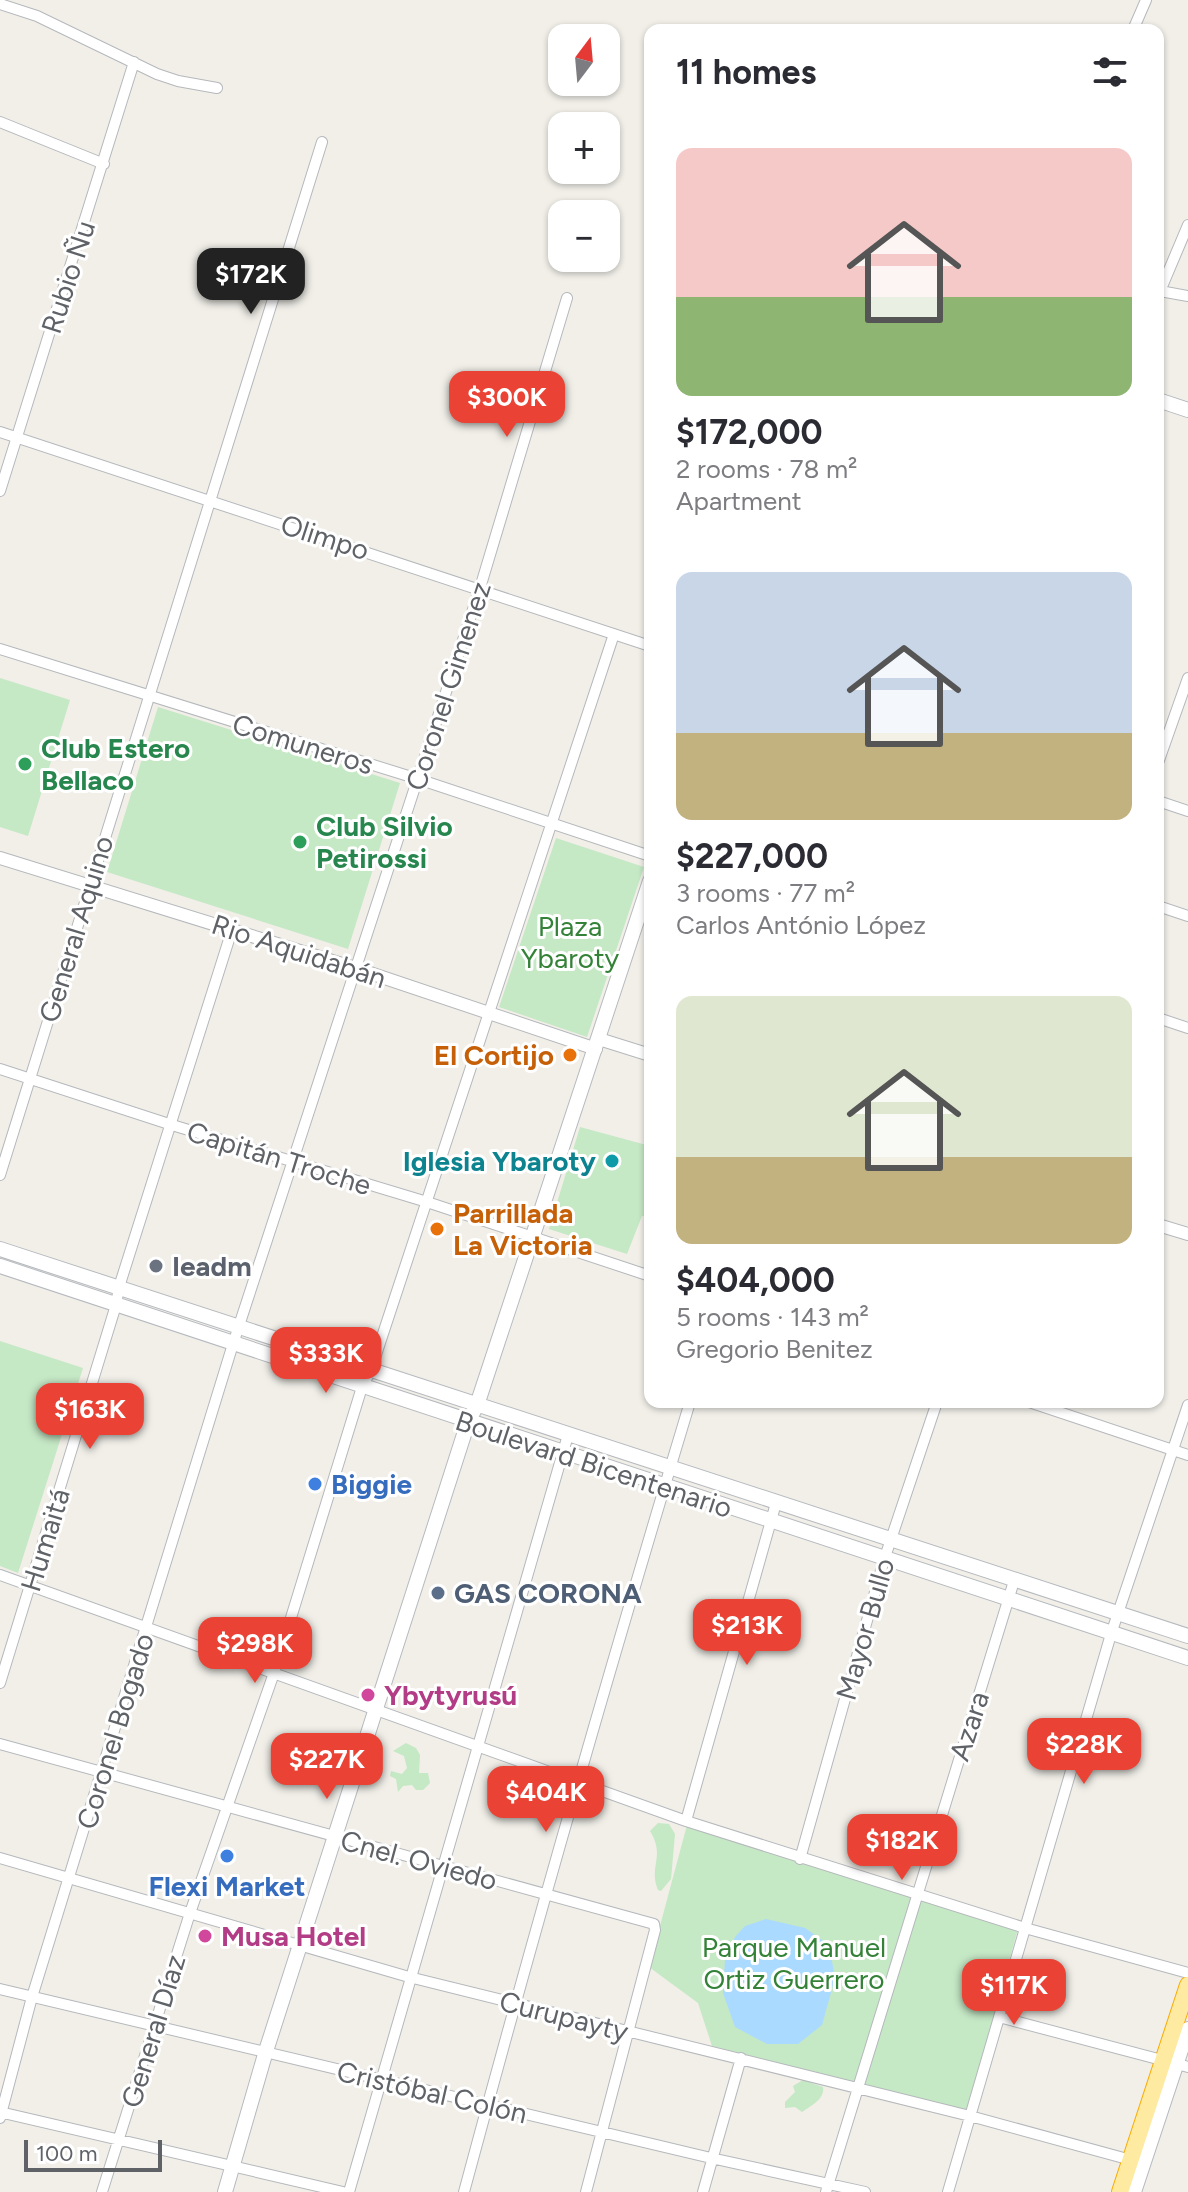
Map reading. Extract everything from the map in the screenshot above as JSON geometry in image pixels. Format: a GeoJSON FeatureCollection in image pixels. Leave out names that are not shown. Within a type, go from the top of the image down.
{"type":"FeatureCollection","features":[{"type":"Feature","properties":{"kind":"highway"},"geometry":{"type":"LineString","coordinates":[[1120,2192],[1131,2160],[1176,2063],[1188,1985]]}},
{"type":"Feature","properties":{"kind":"main road"},"geometry":{"type":"LineString","coordinates":[[1164,402],[1188,410]]}},
{"type":"Feature","properties":{"kind":"main road"},"geometry":{"type":"LineString","coordinates":[[225,2192],[266,2051],[468,1422],[477,1405],[644,900]]}},
{"type":"Feature","properties":{"kind":"main road","name":"Boulevard Bicentenario"},"geometry":{"type":"LineString","coordinates":[[0,1249],[1188,1636]]}},
{"type":"Feature","properties":{"kind":"main road","name":"Boulevard Bicentenario"},"geometry":{"type":"LineString","coordinates":[[0,1266],[1188,1658]]}},
{"type":"Feature","properties":{"kind":"main road"},"geometry":{"type":"LineString","coordinates":[[1134,2192],[1188,2029]]}},
{"type":"Feature","properties":{"kind":"street"},"geometry":{"type":"LineString","coordinates":[[1136,24],[1146,0]]}},
{"type":"Feature","properties":{"kind":"street"},"geometry":{"type":"LineString","coordinates":[[0,4],[37,16],[157,74],[217,88]]}},
{"type":"Feature","properties":{"kind":"street","name":"Rubio Ñu"},"geometry":{"type":"LineString","coordinates":[[0,491],[134,62]]}},
{"type":"Feature","properties":{"kind":"street"},"geometry":{"type":"LineString","coordinates":[[0,122],[104,164]]}},
{"type":"Feature","properties":{"kind":"street","name":"General Aquino"},"geometry":{"type":"LineString","coordinates":[[0,1175],[322,142]]}},
{"type":"Feature","properties":{"kind":"street"},"geometry":{"type":"LineString","coordinates":[[1164,282],[1188,225]]}},
{"type":"Feature","properties":{"kind":"street"},"geometry":{"type":"LineString","coordinates":[[1164,294],[1188,296]]}},
{"type":"Feature","properties":{"kind":"street","name":"Coronel Gimenez"},"geometry":{"type":"LineString","coordinates":[[233,1344],[480,588],[567,298]]}},
{"type":"Feature","properties":{"kind":"street","name":"Olimpo"},"geometry":{"type":"LineString","coordinates":[[0,432],[644,644]]}},
{"type":"Feature","properties":{"kind":"street","name":"General Díaz"},"geometry":{"type":"LineString","coordinates":[[102,2192],[190,1913],[274,1673],[362,1387],[371,1370],[491,1013],[614,634]]}},
{"type":"Feature","properties":{"kind":"street","name":"Comuneros"},"geometry":{"type":"LineString","coordinates":[[0,649],[418,779],[644,854]]}},
{"type":"Feature","properties":{"kind":"street"},"geometry":{"type":"LineString","coordinates":[[1164,746],[1188,678]]}},
{"type":"Feature","properties":{"kind":"street"},"geometry":{"type":"LineString","coordinates":[[1164,803],[1188,811]]}},
{"type":"Feature","properties":{"kind":"street","name":"Rio Aquidabán"},"geometry":{"type":"LineString","coordinates":[[0,858],[491,1013],[598,1044],[644,1054]]}},
{"type":"Feature","properties":{"kind":"street"},"geometry":{"type":"LineString","coordinates":[[1164,908],[1188,916]]}},
{"type":"Feature","properties":{"kind":"street","name":"Humaitá"},"geometry":{"type":"LineString","coordinates":[[0,1683],[119,1287],[232,930]]}},
{"type":"Feature","properties":{"kind":"street"},"geometry":{"type":"LineString","coordinates":[[1164,1020],[1188,1028]]}},
{"type":"Feature","properties":{"kind":"street","name":"Capitán Troche"},"geometry":{"type":"LineString","coordinates":[[0,1069],[427,1202],[644,1274]]}},
{"type":"Feature","properties":{"kind":"street"},"geometry":{"type":"LineString","coordinates":[[1164,1227],[1188,1234]]}},
{"type":"Feature","properties":{"kind":"street","name":"Coronel Bogado"},"geometry":{"type":"LineString","coordinates":[[1,2114],[32,1997],[233,1344]]}},
{"type":"Feature","properties":{"kind":"street"},"geometry":{"type":"LineString","coordinates":[[948,2192],[1111,1634],[1188,1405]]}},
{"type":"Feature","properties":{"kind":"street"},"geometry":{"type":"LineString","coordinates":[[464,2192],[546,1894],[688,1408]]}},
{"type":"Feature","properties":{"kind":"street","name":"Mayor Bullo"},"geometry":{"type":"LineString","coordinates":[[800,1859],[884,1560],[935,1408]]}},
{"type":"Feature","properties":{"kind":"street"},"geometry":{"type":"LineString","coordinates":[[1047,1408],[1188,1455]]}},
{"type":"Feature","properties":{"kind":"street"},"geometry":{"type":"LineString","coordinates":[[1,2114],[120,2138],[346,2192],[568,1435]]}},
{"type":"Feature","properties":{"kind":"street"},"geometry":{"type":"LineString","coordinates":[[686,1821],[776,1503]]}},
{"type":"Feature","properties":{"kind":"street"},"geometry":{"type":"LineString","coordinates":[[0,1575],[686,1821],[1025,1928],[1188,1973]]}},
{"type":"Feature","properties":{"kind":"street","name":"Azara"},"geometry":{"type":"LineString","coordinates":[[826,2188],[1014,1581]]}},
{"type":"Feature","properties":{"kind":"street","name":"Cnel. Oviedo"},"geometry":{"type":"LineString","coordinates":[[0,1744],[654,1924],[655,1930],[627,2032]]}},
{"type":"Feature","properties":{"kind":"street","name":"Curupayty"},"geometry":{"type":"LineString","coordinates":[[0,1858],[409,1977],[970,2116],[1131,2160]]}},
{"type":"Feature","properties":{"kind":"street","name":"Cristóbal Colón"},"geometry":{"type":"LineString","coordinates":[[0,1989],[826,2188],[865,2192]]}},
{"type":"Feature","properties":{"kind":"street"},"geometry":{"type":"LineString","coordinates":[[999,2017],[1176,2063]]}},
{"type":"Feature","properties":{"kind":"street"},"geometry":{"type":"LineString","coordinates":[[586,2192],[627,2032]]}},
{"type":"Feature","properties":{"kind":"street"},"geometry":{"type":"LineString","coordinates":[[703,2192],[741,2058]]}},
{"type":"Feature","properties":{"kind":"green space","name":"Club Estero Bellaco"},"geometry":{"type":"Polygon","coordinates":[[[0,678],[70,700],[28,836],[0,827],[0,678]]]}},
{"type":"Feature","properties":{"kind":"green space"},"geometry":{"type":"Polygon","coordinates":[[[158,707],[400,783],[348,949],[107,872],[158,707]]]}},
{"type":"Feature","properties":{"kind":"green space","name":"Plaza Ybaroty"},"geometry":{"type":"Polygon","coordinates":[[[556,838],[644,867],[587,1037],[499,1007],[556,838]]]}},
{"type":"Feature","properties":{"kind":"green space"},"geometry":{"type":"Polygon","coordinates":[[[580,1127],[644,1144],[644,1216],[627,1254],[549,1229],[580,1127]]]}},
{"type":"Feature","properties":{"kind":"green space"},"geometry":{"type":"Polygon","coordinates":[[[0,1341],[83,1368],[18,1573],[0,1566],[0,1341]]]}},
{"type":"Feature","properties":{"kind":"green space"},"geometry":{"type":"Polygon","coordinates":[[[406,1743],[416,1748],[420,1755],[419,1773],[428,1773],[430,1783],[423,1790],[416,1790],[412,1785],[403,1786],[398,1792],[396,1779],[390,1776],[391,1771],[402,1774],[407,1768],[404,1756],[393,1751],[406,1743]]]}},
{"type":"Feature","properties":{"kind":"green space"},"geometry":{"type":"Polygon","coordinates":[[[658,1823],[669,1824],[675,1834],[671,1879],[661,1891],[655,1882],[657,1848],[650,1831],[658,1823]]]}},
{"type":"Feature","properties":{"kind":"green space","name":"Parque Manuel Ortiz Guerrero"},"geometry":{"type":"Polygon","coordinates":[[[687,1825],[1018,1929],[967,2111],[712,2046],[698,2003],[649,1967],[687,1825]]]}},
{"type":"Feature","properties":{"kind":"green space"},"geometry":{"type":"Polygon","coordinates":[[[803,2080],[823,2087],[820,2099],[802,2112],[795,2107],[785,2108],[785,2102],[795,2092],[793,2086],[803,2080]]]}},
{"type":"Feature","properties":{"kind":"water"},"geometry":{"type":"Polygon","coordinates":[[[766,1919],[805,1928],[829,1945],[835,1978],[822,2025],[798,2044],[767,2044],[735,2027],[723,1993],[725,1960],[735,1937],[745,1926],[766,1919]]]}},
{"type":"Feature","properties":{"kind":"place","name":"Club Estero Bellaco"},"geometry":{"type":"Point","coordinates":[25,764]}},
{"type":"Feature","properties":{"kind":"place","name":"Club Silvio Petirossi"},"geometry":{"type":"Point","coordinates":[300,842]}},
{"type":"Feature","properties":{"kind":"place","name":"El Cortijo"},"geometry":{"type":"Point","coordinates":[570,1055]}},
{"type":"Feature","properties":{"kind":"place","name":"Iglesia Ybaroty"},"geometry":{"type":"Point","coordinates":[612,1161]}},
{"type":"Feature","properties":{"kind":"place","name":"Parrillada La Victoria"},"geometry":{"type":"Point","coordinates":[437,1229]}},
{"type":"Feature","properties":{"kind":"place","name":"Ieadm"},"geometry":{"type":"Point","coordinates":[156,1266]}},
{"type":"Feature","properties":{"kind":"place","name":"Biggie"},"geometry":{"type":"Point","coordinates":[315,1484]}},
{"type":"Feature","properties":{"kind":"place","name":"GAS CORONA"},"geometry":{"type":"Point","coordinates":[438,1593]}},
{"type":"Feature","properties":{"kind":"place","name":"Ybytyrusú"},"geometry":{"type":"Point","coordinates":[368,1695]}},
{"type":"Feature","properties":{"kind":"place","name":"Flexi Market"},"geometry":{"type":"Point","coordinates":[227,1856]}},
{"type":"Feature","properties":{"kind":"place","name":"Musa Hotel"},"geometry":{"type":"Point","coordinates":[205,1936]}}]}
